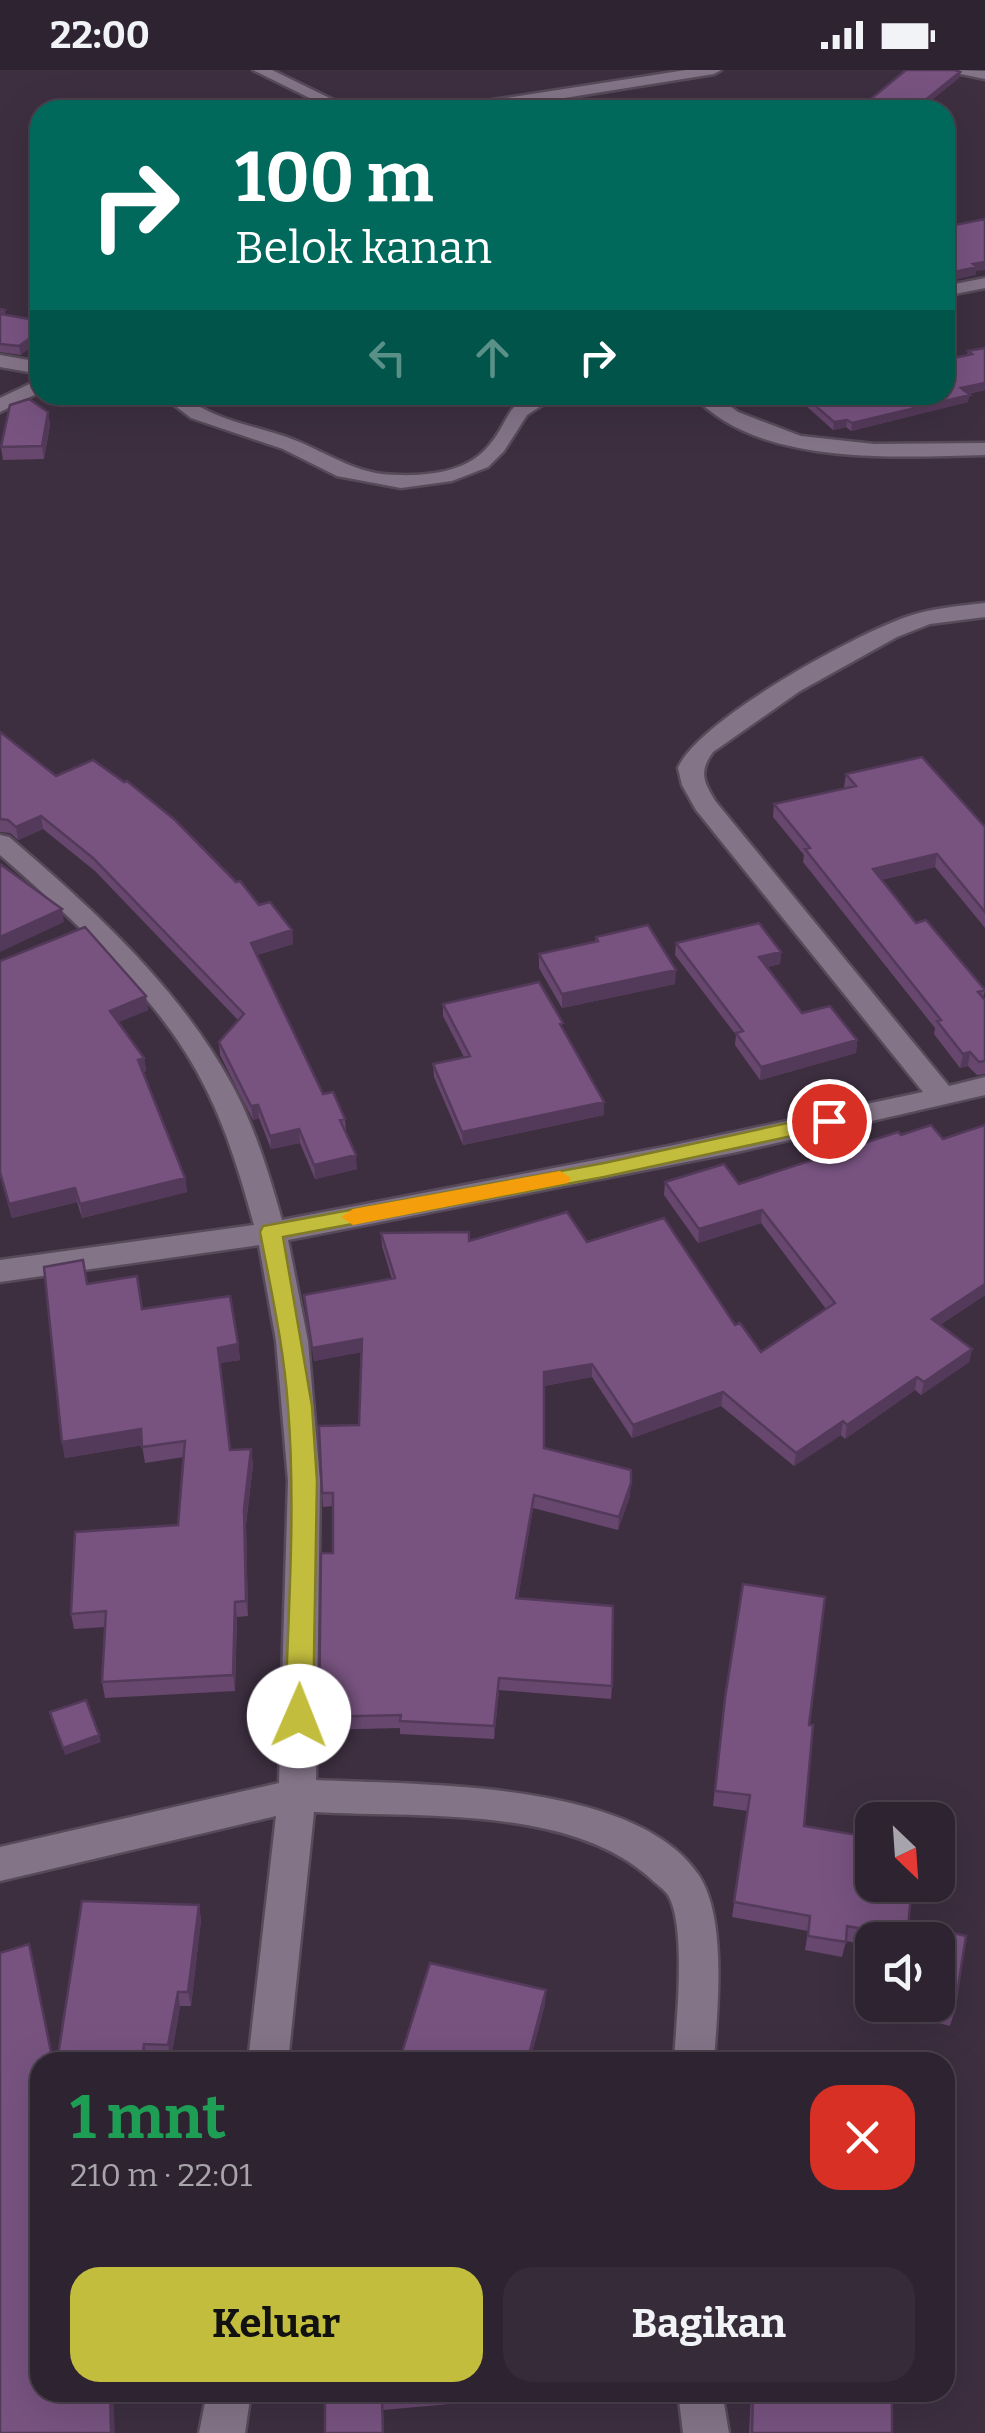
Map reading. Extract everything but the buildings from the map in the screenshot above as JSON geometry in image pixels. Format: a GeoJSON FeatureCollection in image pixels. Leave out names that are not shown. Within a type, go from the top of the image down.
{"type":"FeatureCollection","features":[{"type":"Feature","properties":{"kind":"street"},"geometry":{"type":"LineString","coordinates":[[260,70],[324,100]]}},
{"type":"Feature","properties":{"kind":"street"},"geometry":{"type":"LineString","coordinates":[[524,100],[714,70]]}},
{"type":"Feature","properties":{"kind":"street"},"geometry":{"type":"LineString","coordinates":[[961,70],[985,75]]}},
{"type":"Feature","properties":{"kind":"street"},"geometry":{"type":"LineString","coordinates":[[955,289],[985,283]]}},
{"type":"Feature","properties":{"kind":"street"},"geometry":{"type":"LineString","coordinates":[[0,362],[30,366]]}},
{"type":"Feature","properties":{"kind":"street"},"geometry":{"type":"LineString","coordinates":[[0,406],[30,390]]}},
{"type":"Feature","properties":{"kind":"street"},"geometry":{"type":"LineString","coordinates":[[182,405],[228,429],[290,445],[350,474],[393,482],[448,474],[482,462],[516,410],[527,405]]}},
{"type":"Feature","properties":{"kind":"street"},"geometry":{"type":"LineString","coordinates":[[715,405],[737,421],[840,447],[985,449]]}},
{"type":"Feature","properties":{"kind":"street"},"geometry":{"type":"LineString","coordinates":[[942,1096],[705,805],[690,775],[692,763],[712,739],[867,642],[914,622],[985,610]]}},
{"type":"Feature","properties":{"kind":"street"},"geometry":{"type":"LineString","coordinates":[[0,842],[93,922],[184,1032],[219,1086],[248,1153],[271,1232],[292,1341],[304,1481],[297,1794],[269,2052]]}},
{"type":"Feature","properties":{"kind":"street"},"geometry":{"type":"LineString","coordinates":[[62,937],[93,922]]}},
{"type":"Feature","properties":{"kind":"street"},"geometry":{"type":"LineString","coordinates":[[0,1271],[271,1232],[429,1204],[985,1086]]}},
{"type":"Feature","properties":{"kind":"street"},"geometry":{"type":"LineString","coordinates":[[0,1864],[297,1794],[488,1805],[550,1813],[618,1835],[644,1849],[684,1885],[694,1919],[698,1972],[694,2052]]}},
{"type":"Feature","properties":{"kind":"street"},"geometry":{"type":"LineString","coordinates":[[222,2433],[227,2402]]}},
{"type":"Feature","properties":{"kind":"street"},"geometry":{"type":"LineString","coordinates":[[701,2402],[706,2433]]}},
{"type":"Feature","properties":{"kind":"slow traffic"},"geometry":{"type":"LineString","coordinates":[[353,1217],[560,1178]]}},
{"type":"Feature","properties":{"kind":"route"},"geometry":{"type":"LineString","coordinates":[[299,1716],[304,1481],[300,1406],[271,1232],[604,1170],[829,1121]]}}]}
